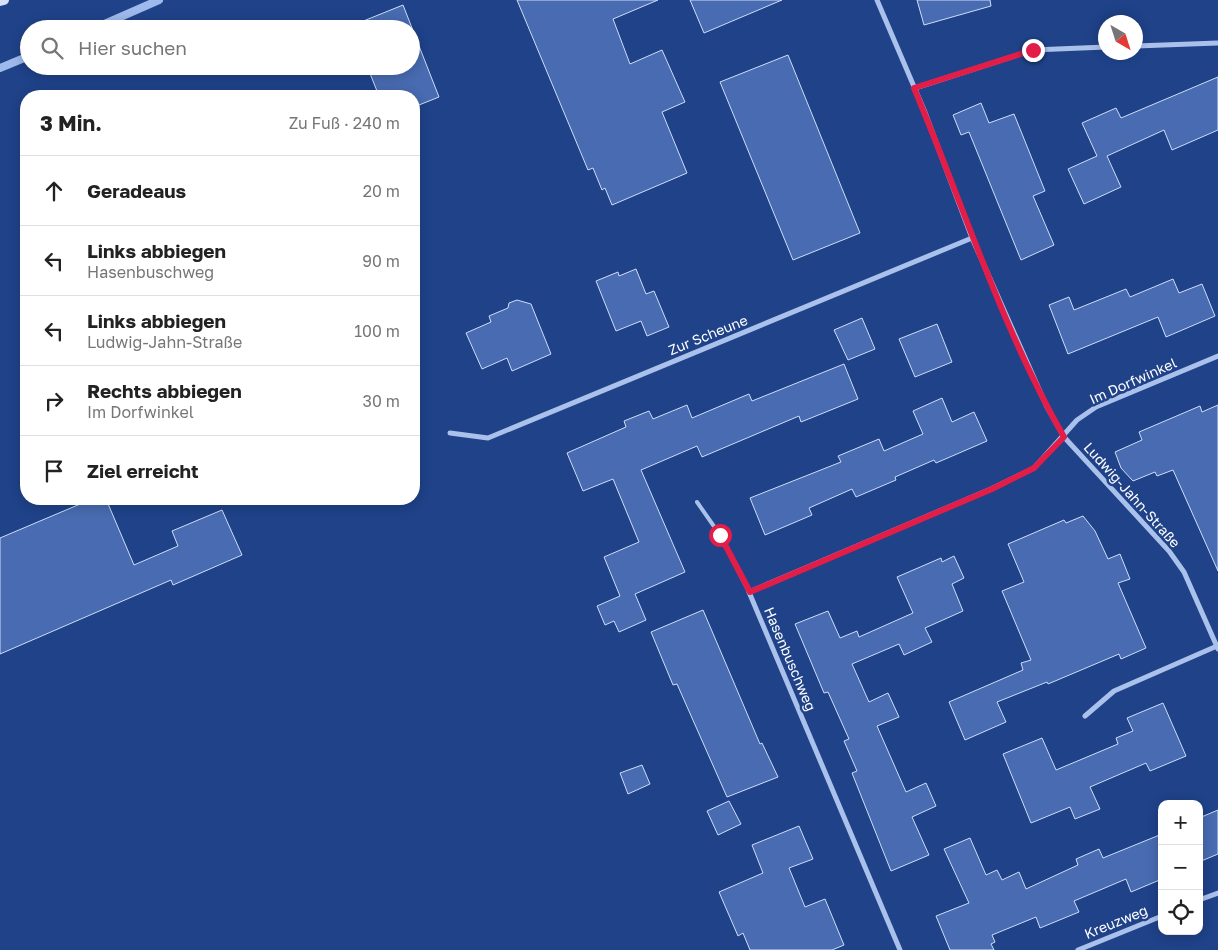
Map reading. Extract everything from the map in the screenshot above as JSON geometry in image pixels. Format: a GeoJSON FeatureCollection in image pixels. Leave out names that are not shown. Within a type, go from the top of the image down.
{"type":"FeatureCollection","features":[{"type":"Feature","properties":{"kind":"street"},"geometry":{"type":"LineString","coordinates":[[0,1],[4,0]]}},
{"type":"Feature","properties":{"kind":"street","name":"Ludwig-Jahn-Straße"},"geometry":{"type":"LineString","coordinates":[[877,0],[914,88],[972,238],[1047,407],[1064,437],[1169,551],[1184,572],[1217,648],[1114,690],[1085,716]]}},
{"type":"Feature","properties":{"kind":"street"},"geometry":{"type":"LineString","coordinates":[[1143,46],[1218,42]]}},
{"type":"Feature","properties":{"kind":"street"},"geometry":{"type":"LineString","coordinates":[[914,88],[1033,50],[1098,47]]}},
{"type":"Feature","properties":{"kind":"street","name":"Zur Scheune"},"geometry":{"type":"LineString","coordinates":[[450,433],[488,438],[972,238]]}},
{"type":"Feature","properties":{"kind":"street","name":"Im Dorfwinkel"},"geometry":{"type":"LineString","coordinates":[[1064,437],[1077,420],[1096,408],[1218,356]]}},
{"type":"Feature","properties":{"kind":"street"},"geometry":{"type":"LineString","coordinates":[[750,592],[992,489],[1034,468],[1064,437]]}},
{"type":"Feature","properties":{"kind":"street","name":"Hasenbuschweg"},"geometry":{"type":"LineString","coordinates":[[750,592],[900,950]]}},
{"type":"Feature","properties":{"kind":"street"},"geometry":{"type":"LineString","coordinates":[[1203,899],[1218,893]]}},
{"type":"Feature","properties":{"kind":"street","name":"Kreuzweg"},"geometry":{"type":"LineString","coordinates":[[1078,950],[1158,918]]}},
{"type":"Feature","properties":{"kind":"lane"},"geometry":{"type":"LineString","coordinates":[[697,502],[720,535],[750,592]]}},
{"type":"Feature","properties":{"kind":"building"},"geometry":{"type":"Polygon","coordinates":[[[517,0],[658,0],[613,19],[630,64],[662,50],[685,102],[662,112],[687,173],[612,205],[605,188],[602,190],[593,168],[588,170],[517,0]]]}},
{"type":"Feature","properties":{"kind":"building"},"geometry":{"type":"Polygon","coordinates":[[[690,0],[782,0],[704,33],[690,0]]]}},
{"type":"Feature","properties":{"kind":"building"},"geometry":{"type":"Polygon","coordinates":[[[917,0],[990,0],[991,6],[924,25],[917,0]]]}},
{"type":"Feature","properties":{"kind":"building"},"geometry":{"type":"Polygon","coordinates":[[[403,5],[409,20],[366,20],[403,5]]]}},
{"type":"Feature","properties":{"kind":"building"},"geometry":{"type":"Polygon","coordinates":[[[420,48],[439,97],[420,105],[420,90],[377,90],[371,75],[420,75],[420,48]]]}},
{"type":"Feature","properties":{"kind":"building"},"geometry":{"type":"Polygon","coordinates":[[[788,55],[860,233],[793,260],[720,82],[788,55]]]}},
{"type":"Feature","properties":{"kind":"building"},"geometry":{"type":"Polygon","coordinates":[[[1218,77],[1218,130],[1172,150],[1164,130],[1107,156],[1121,187],[1084,204],[1068,169],[1097,156],[1082,123],[1116,108],[1121,118],[1218,77]]]}},
{"type":"Feature","properties":{"kind":"building"},"geometry":{"type":"Polygon","coordinates":[[[981,103],[989,123],[1014,114],[1045,191],[1033,196],[1054,245],[1021,260],[969,132],[961,135],[953,115],[981,103]]]}},
{"type":"Feature","properties":{"kind":"building"},"geometry":{"type":"Polygon","coordinates":[[[636,269],[646,294],[654,291],[669,327],[647,336],[641,321],[616,331],[596,281],[618,272],[619,276],[636,269]]]}},
{"type":"Feature","properties":{"kind":"building"},"geometry":{"type":"Polygon","coordinates":[[[1173,279],[1179,293],[1202,284],[1215,316],[1166,337],[1158,317],[1068,354],[1049,305],[1069,297],[1074,310],[1126,289],[1130,297],[1173,279]]]}},
{"type":"Feature","properties":{"kind":"building"},"geometry":{"type":"Polygon","coordinates":[[[517,300],[531,304],[551,354],[512,371],[507,358],[482,369],[466,333],[491,322],[489,316],[508,308],[509,303],[517,300]]]}},
{"type":"Feature","properties":{"kind":"building"},"geometry":{"type":"Polygon","coordinates":[[[862,318],[875,349],[848,360],[834,330],[862,318]]]}},
{"type":"Feature","properties":{"kind":"building"},"geometry":{"type":"Polygon","coordinates":[[[937,324],[952,362],[915,377],[899,339],[937,324]]]}},
{"type":"Feature","properties":{"kind":"building"},"geometry":{"type":"Polygon","coordinates":[[[844,364],[858,399],[801,422],[799,416],[702,457],[697,446],[641,470],[685,572],[635,594],[646,620],[619,632],[614,621],[605,625],[597,606],[620,596],[604,557],[639,542],[613,479],[583,491],[567,453],[626,427],[624,421],[649,411],[653,419],[687,405],[692,418],[749,394],[752,401],[844,364]]]}},
{"type":"Feature","properties":{"kind":"building"},"geometry":{"type":"Polygon","coordinates":[[[942,398],[952,422],[974,412],[987,441],[936,463],[934,460],[895,477],[896,480],[856,497],[852,489],[809,508],[812,515],[765,535],[750,498],[841,462],[838,456],[879,439],[884,451],[923,434],[913,411],[942,398]]]}},
{"type":"Feature","properties":{"kind":"building"},"geometry":{"type":"Polygon","coordinates":[[[1218,405],[1218,571],[1173,470],[1157,476],[1155,472],[1133,481],[1121,468],[1115,452],[1142,440],[1139,432],[1200,406],[1202,412],[1218,405]]]}},
{"type":"Feature","properties":{"kind":"building"},"geometry":{"type":"Polygon","coordinates":[[[78,505],[109,505],[134,565],[178,546],[172,531],[222,510],[242,555],[173,585],[171,580],[0,654],[0,538],[78,505]]]}},
{"type":"Feature","properties":{"kind":"building"},"geometry":{"type":"Polygon","coordinates":[[[1083,516],[1095,531],[1108,559],[1120,554],[1130,579],[1118,583],[1146,648],[1121,659],[1119,654],[1048,684],[1047,682],[997,702],[1006,722],[965,740],[949,702],[1023,670],[1021,663],[1031,660],[1002,591],[1024,582],[1008,544],[1064,520],[1066,523],[1083,516]]]}},
{"type":"Feature","properties":{"kind":"building"},"geometry":{"type":"Polygon","coordinates":[[[954,556],[964,578],[952,584],[963,611],[925,628],[932,642],[904,655],[899,644],[852,664],[869,702],[888,693],[899,717],[877,726],[906,792],[926,783],[936,806],[912,817],[929,855],[891,871],[852,773],[857,771],[844,741],[849,739],[828,692],[824,693],[795,624],[828,611],[840,638],[857,631],[859,637],[913,613],[897,577],[941,558],[942,562],[954,556]]]}},
{"type":"Feature","properties":{"kind":"building"},"geometry":{"type":"Polygon","coordinates":[[[703,610],[760,744],[762,743],[778,777],[727,797],[677,684],[673,685],[651,632],[703,610]]]}},
{"type":"Feature","properties":{"kind":"building"},"geometry":{"type":"Polygon","coordinates":[[[1163,703],[1186,756],[1150,771],[1146,763],[1090,787],[1100,809],[1075,819],[1070,807],[1031,823],[1003,754],[1042,738],[1056,770],[1118,744],[1116,738],[1133,731],[1127,718],[1163,703]]]}},
{"type":"Feature","properties":{"kind":"building"},"geometry":{"type":"Polygon","coordinates":[[[642,765],[650,784],[628,794],[620,773],[642,765]]]}},
{"type":"Feature","properties":{"kind":"building"},"geometry":{"type":"Polygon","coordinates":[[[729,801],[741,824],[718,835],[707,811],[729,801]]]}},
{"type":"Feature","properties":{"kind":"building"},"geometry":{"type":"Polygon","coordinates":[[[1218,810],[1218,854],[1203,860],[1203,845],[1203,816],[1218,810]]]}},
{"type":"Feature","properties":{"kind":"building"},"geometry":{"type":"Polygon","coordinates":[[[799,826],[813,859],[789,868],[805,907],[825,899],[844,945],[832,950],[750,950],[743,933],[738,936],[719,892],[763,873],[752,845],[799,826]]]}},
{"type":"Feature","properties":{"kind":"building"},"geometry":{"type":"Polygon","coordinates":[[[1158,836],[1158,881],[1131,892],[1126,879],[1074,901],[1079,912],[1040,928],[1036,917],[992,935],[995,942],[991,944],[994,950],[950,950],[936,916],[969,903],[944,849],[970,838],[986,875],[997,870],[1002,880],[1019,872],[1026,889],[1078,865],[1076,859],[1099,849],[1103,858],[1158,836]]]}},
{"type":"Feature","properties":{"kind":"waterway"},"geometry":{"type":"LineString","coordinates":[[113,20],[159,0]]}},
{"type":"Feature","properties":{"kind":"waterway"},"geometry":{"type":"LineString","coordinates":[[0,68],[20,60]]}},
{"type":"Feature","properties":{"kind":"route"},"geometry":{"type":"LineString","coordinates":[[720,535],[750,592],[816,562],[992,489],[1034,468],[1064,437],[1047,407],[972,238],[914,88],[1033,50]]}}]}
